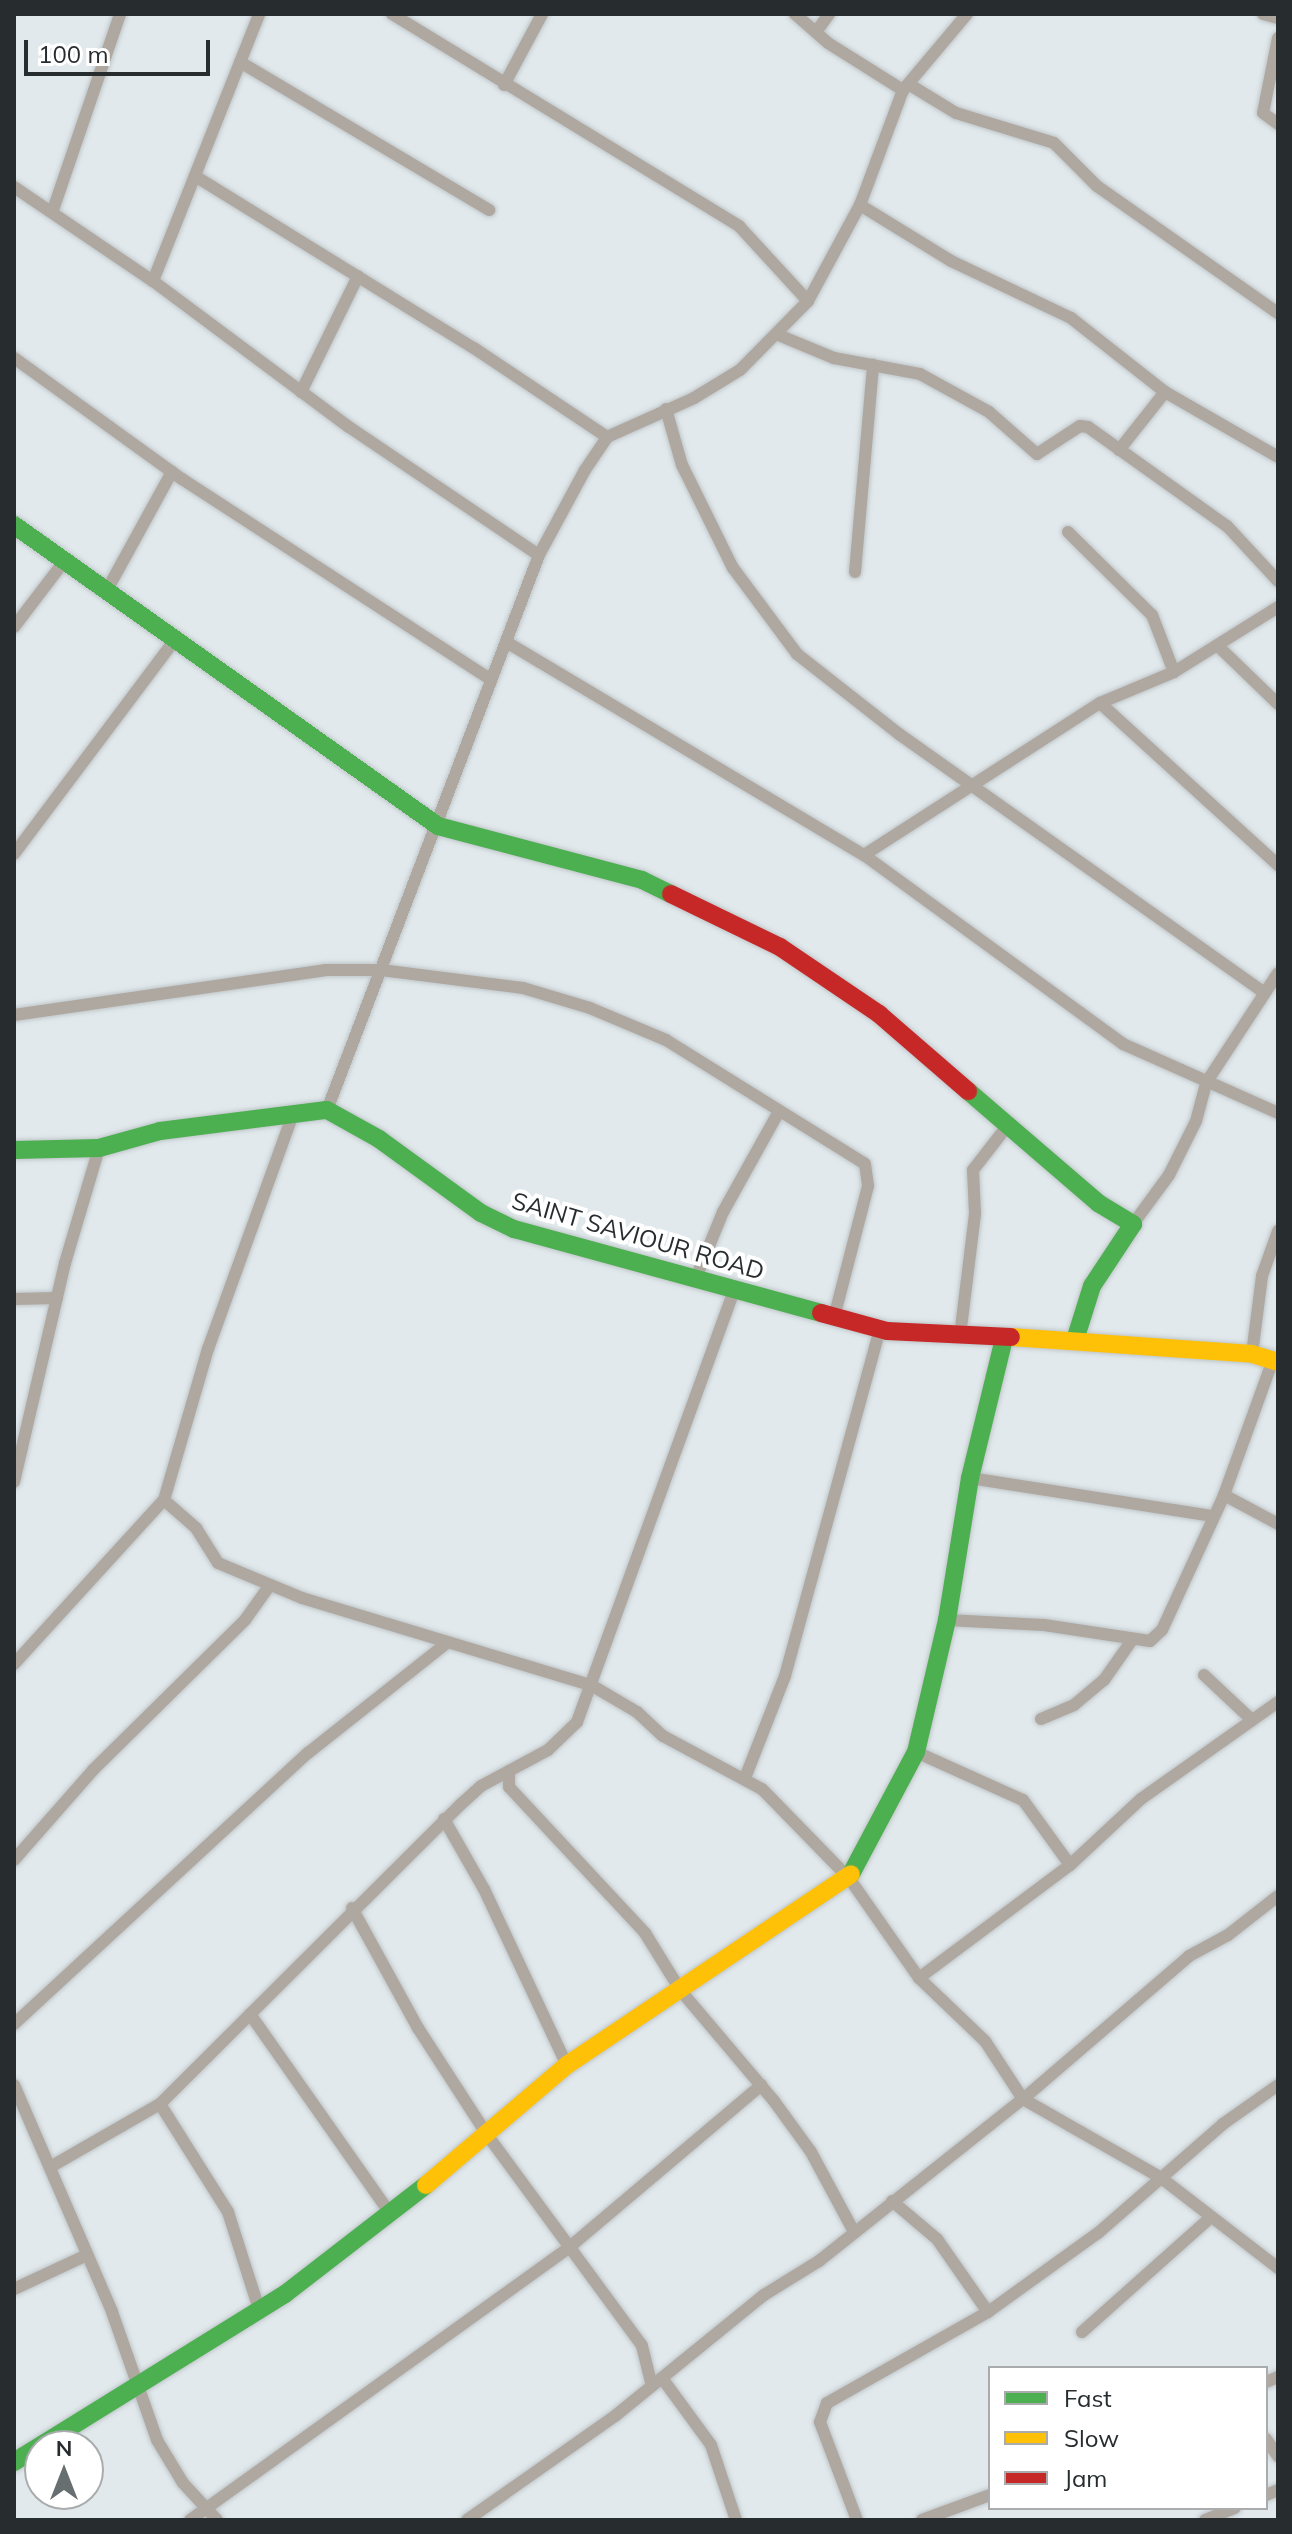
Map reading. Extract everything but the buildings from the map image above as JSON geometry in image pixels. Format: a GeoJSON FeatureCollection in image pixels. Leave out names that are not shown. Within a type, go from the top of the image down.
{"type":"FeatureCollection","features":[{"type":"Feature","properties":{"kind":"street"},"geometry":{"type":"LineString","coordinates":[[53,210],[120,14]]}},
{"type":"Feature","properties":{"kind":"street"},"geometry":{"type":"LineString","coordinates":[[153,281],[259,14]]}},
{"type":"Feature","properties":{"kind":"street"},"geometry":{"type":"LineString","coordinates":[[504,85],[542,14]]}},
{"type":"Feature","properties":{"kind":"street"},"geometry":{"type":"LineString","coordinates":[[795,14],[816,32],[906,88],[956,113],[1054,143],[1097,186],[1278,313]]}},
{"type":"Feature","properties":{"kind":"street"},"geometry":{"type":"LineString","coordinates":[[816,32],[829,14]]}},
{"type":"Feature","properties":{"kind":"street"},"geometry":{"type":"LineString","coordinates":[[14,1150],[99,1148],[160,1131],[327,1110],[438,826],[491,680],[508,643],[539,555],[607,437],[740,370],[808,301],[860,205],[906,88],[967,14]]}},
{"type":"Feature","properties":{"kind":"street"},"geometry":{"type":"LineString","coordinates":[[1263,14],[1278,18]]}},
{"type":"Feature","properties":{"kind":"street"},"geometry":{"type":"LineString","coordinates":[[395,15],[504,85],[739,226],[808,301]]}},
{"type":"Feature","properties":{"kind":"street"},"geometry":{"type":"LineString","coordinates":[[1278,38],[1263,113],[1278,124]]}},
{"type":"Feature","properties":{"kind":"street"},"geometry":{"type":"LineString","coordinates":[[240,62],[489,210]]}},
{"type":"Feature","properties":{"kind":"street"},"geometry":{"type":"LineString","coordinates":[[195,176],[358,276],[607,437]]}},
{"type":"Feature","properties":{"kind":"street"},"geometry":{"type":"LineString","coordinates":[[14,187],[53,210],[301,392],[539,555]]}},
{"type":"Feature","properties":{"kind":"street"},"geometry":{"type":"LineString","coordinates":[[860,205],[951,261],[1071,318],[1165,392],[1278,457]]}},
{"type":"Feature","properties":{"kind":"street"},"geometry":{"type":"LineString","coordinates":[[301,392],[358,276]]}},
{"type":"Feature","properties":{"kind":"street"},"geometry":{"type":"LineString","coordinates":[[776,334],[800,348],[920,374],[989,412],[1037,454],[1080,426],[1227,526],[1278,581]]}},
{"type":"Feature","properties":{"kind":"street"},"geometry":{"type":"LineString","coordinates":[[14,358],[172,472],[491,680]]}},
{"type":"Feature","properties":{"kind":"street"},"geometry":{"type":"LineString","coordinates":[[855,572],[873,365]]}},
{"type":"Feature","properties":{"kind":"street"},"geometry":{"type":"LineString","coordinates":[[1119,450],[1165,392]]}},
{"type":"Feature","properties":{"kind":"street"},"geometry":{"type":"LineString","coordinates":[[666,409],[689,477],[733,568],[769,622],[837,688],[1264,992]]}},
{"type":"Feature","properties":{"kind":"street"},"geometry":{"type":"LineString","coordinates":[[107,590],[172,472]]}},
{"type":"Feature","properties":{"kind":"street"},"geometry":{"type":"LineString","coordinates":[[14,525],[438,826],[642,880],[780,947],[879,1014],[1098,1203],[1133,1224]]}},
{"type":"Feature","properties":{"kind":"street"},"geometry":{"type":"LineString","coordinates":[[1068,532],[1152,615],[1174,672]]}},
{"type":"Feature","properties":{"kind":"street"},"geometry":{"type":"LineString","coordinates":[[14,627],[66,559]]}},
{"type":"Feature","properties":{"kind":"street"},"geometry":{"type":"LineString","coordinates":[[864,855],[975,787],[1100,703],[1174,672],[1219,647],[1278,607]]}},
{"type":"Feature","properties":{"kind":"street"},"geometry":{"type":"LineString","coordinates":[[14,854],[174,641]]}},
{"type":"Feature","properties":{"kind":"street"},"geometry":{"type":"LineString","coordinates":[[508,643],[864,855],[1123,1044],[1278,1113]]}},
{"type":"Feature","properties":{"kind":"street"},"geometry":{"type":"LineString","coordinates":[[1219,647],[1278,704]]}},
{"type":"Feature","properties":{"kind":"street"},"geometry":{"type":"LineString","coordinates":[[1100,703],[1278,865]]}},
{"type":"Feature","properties":{"kind":"street"},"geometry":{"type":"LineString","coordinates":[[14,1015],[325,970],[381,970],[523,988],[590,1008],[666,1040],[868,1169],[834,1317]]}},
{"type":"Feature","properties":{"kind":"street"},"geometry":{"type":"LineString","coordinates":[[1075,1340],[1092,1286],[1169,1175],[1196,1121],[1206,1083],[1278,973]]}},
{"type":"Feature","properties":{"kind":"street","name":"SAINT SAVIOUR ROAD"},"geometry":{"type":"LineString","coordinates":[[327,1110],[370,1133],[481,1213],[514,1229],[834,1317],[880,1329],[1252,1354],[1276,1361]]}},
{"type":"Feature","properties":{"kind":"street"},"geometry":{"type":"LineString","coordinates":[[696,1278],[723,1212],[778,1113]]}},
{"type":"Feature","properties":{"kind":"street"},"geometry":{"type":"LineString","coordinates":[[14,1664],[164,1500],[212,1336],[293,1114]]}},
{"type":"Feature","properties":{"kind":"street"},"geometry":{"type":"LineString","coordinates":[[960,1336],[975,1213],[973,1170],[1008,1125]]}},
{"type":"Feature","properties":{"kind":"street"},"geometry":{"type":"LineString","coordinates":[[14,1482],[57,1298],[99,1148]]}},
{"type":"Feature","properties":{"kind":"street"},"geometry":{"type":"LineString","coordinates":[[1252,1354],[1259,1288],[1278,1231]]}},
{"type":"Feature","properties":{"kind":"street"},"geometry":{"type":"LineString","coordinates":[[52,2166],[160,2104],[444,1819],[481,1786],[548,1750],[577,1722],[735,1289]]}},
{"type":"Feature","properties":{"kind":"street"},"geometry":{"type":"LineString","coordinates":[[14,1299],[57,1298]]}},
{"type":"Feature","properties":{"kind":"street"},"geometry":{"type":"LineString","coordinates":[[745,1778],[785,1676],[880,1329]]}},
{"type":"Feature","properties":{"kind":"street"},"geometry":{"type":"LineString","coordinates":[[14,2462],[259,2309],[488,2136],[567,2065],[681,1991],[781,1919],[849,1878],[916,1752],[947,1620],[970,1478],[1004,1339]]}},
{"type":"Feature","properties":{"kind":"street"},"geometry":{"type":"LineString","coordinates":[[947,1620],[1044,1625],[1150,1641],[1162,1630],[1224,1495],[1276,1361]]}},
{"type":"Feature","properties":{"kind":"street"},"geometry":{"type":"LineString","coordinates":[[970,1478],[1213,1516]]}},
{"type":"Feature","properties":{"kind":"street"},"geometry":{"type":"LineString","coordinates":[[1224,1495],[1278,1524]]}},
{"type":"Feature","properties":{"kind":"street"},"geometry":{"type":"LineString","coordinates":[[164,1500],[196,1528],[218,1563],[270,1585],[447,1643],[591,1685],[637,1712],[663,1736],[745,1778],[784,1806],[849,1878],[919,1978],[985,2041],[1023,2099],[1160,2177],[1278,2268]]}},
{"type":"Feature","properties":{"kind":"street"},"geometry":{"type":"LineString","coordinates":[[14,1860],[93,1770],[235,1631],[270,1585]]}},
{"type":"Feature","properties":{"kind":"street"},"geometry":{"type":"LineString","coordinates":[[1041,1719],[1084,1697],[1104,1680],[1132,1640]]}},
{"type":"Feature","properties":{"kind":"street"},"geometry":{"type":"LineString","coordinates":[[14,2024],[308,1753],[447,1643]]}},
{"type":"Feature","properties":{"kind":"street"},"geometry":{"type":"LineString","coordinates":[[1204,1675],[1252,1720]]}},
{"type":"Feature","properties":{"kind":"street"},"geometry":{"type":"LineString","coordinates":[[919,1978],[1070,1865],[1141,1799],[1278,1702]]}},
{"type":"Feature","properties":{"kind":"street"},"geometry":{"type":"LineString","coordinates":[[916,1752],[1023,1800],[1070,1865]]}},
{"type":"Feature","properties":{"kind":"street"},"geometry":{"type":"LineString","coordinates":[[509,1771],[509,1787],[645,1933],[681,1991],[761,2085],[811,2152],[853,2230]]}},
{"type":"Feature","properties":{"kind":"street"},"geometry":{"type":"LineString","coordinates":[[444,1819],[491,1903],[567,2065]]}},
{"type":"Feature","properties":{"kind":"street"},"geometry":{"type":"LineString","coordinates":[[467,2520],[657,2382],[764,2295],[819,2261],[853,2230],[1023,2099],[1189,1956],[1228,1935],[1278,1896]]}},
{"type":"Feature","properties":{"kind":"street"},"geometry":{"type":"LineString","coordinates":[[352,1908],[418,2028],[488,2136],[572,2245],[642,2346],[657,2382],[711,2445],[736,2520]]}},
{"type":"Feature","properties":{"kind":"street"},"geometry":{"type":"LineString","coordinates":[[250,2014],[389,2212]]}},
{"type":"Feature","properties":{"kind":"street"},"geometry":{"type":"LineString","coordinates":[[14,2085],[52,2166],[137,2387],[170,2463],[217,2520]]}},
{"type":"Feature","properties":{"kind":"street"},"geometry":{"type":"LineString","coordinates":[[190,2520],[572,2245],[761,2085]]}},
{"type":"Feature","properties":{"kind":"street"},"geometry":{"type":"LineString","coordinates":[[857,2520],[824,2436],[822,2409],[988,2312],[1098,2233],[1160,2177],[1278,2085]]}},
{"type":"Feature","properties":{"kind":"street"},"geometry":{"type":"LineString","coordinates":[[160,2104],[228,2212],[259,2309]]}},
{"type":"Feature","properties":{"kind":"street"},"geometry":{"type":"LineString","coordinates":[[892,2201],[937,2239],[988,2312]]}},
{"type":"Feature","properties":{"kind":"street"},"geometry":{"type":"LineString","coordinates":[[1082,2332],[1210,2218]]}},
{"type":"Feature","properties":{"kind":"street"},"geometry":{"type":"LineString","coordinates":[[14,2289],[87,2255]]}},
{"type":"Feature","properties":{"kind":"street"},"geometry":{"type":"LineString","coordinates":[[922,2520],[988,2496]]}},
{"type":"Feature","properties":{"kind":"street"},"geometry":{"type":"LineString","coordinates":[[1205,2520],[1230,2510]]}},
{"type":"Feature","properties":{"kind":"traffic: fast"},"geometry":{"type":"LineString","coordinates":[[14,525],[438,826],[642,880],[671,894]]}},
{"type":"Feature","properties":{"kind":"traffic: fast"},"geometry":{"type":"LineString","coordinates":[[968,1091],[1098,1203],[1133,1224],[1092,1286],[1075,1340]]}},
{"type":"Feature","properties":{"kind":"traffic: fast"},"geometry":{"type":"LineString","coordinates":[[14,1150],[99,1148],[160,1131],[327,1110],[379,1139],[481,1213],[514,1229],[821,1313]]}},
{"type":"Feature","properties":{"kind":"traffic: fast"},"geometry":{"type":"LineString","coordinates":[[851,1874],[916,1752],[947,1620],[970,1478],[1004,1339]]}},
{"type":"Feature","properties":{"kind":"traffic: fast"},"geometry":{"type":"LineString","coordinates":[[14,2462],[285,2294],[426,2185]]}},
{"type":"Feature","properties":{"kind":"traffic: slow"},"geometry":{"type":"LineString","coordinates":[[1011,1337],[1252,1354],[1278,1362]]}},
{"type":"Feature","properties":{"kind":"traffic: slow"},"geometry":{"type":"LineString","coordinates":[[426,2185],[567,2065],[851,1874]]}},
{"type":"Feature","properties":{"kind":"traffic: jam"},"geometry":{"type":"LineString","coordinates":[[671,894],[780,947],[879,1014],[968,1091]]}},
{"type":"Feature","properties":{"kind":"traffic: jam"},"geometry":{"type":"LineString","coordinates":[[821,1313],[887,1331],[1011,1337]]}}]}
